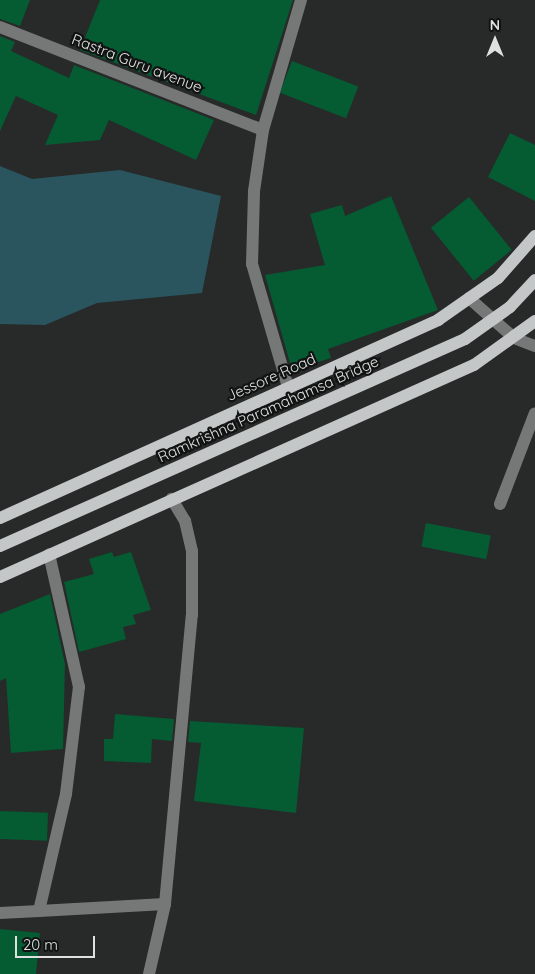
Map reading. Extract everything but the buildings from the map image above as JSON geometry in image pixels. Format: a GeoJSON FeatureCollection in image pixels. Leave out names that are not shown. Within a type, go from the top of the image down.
{"type":"FeatureCollection","features":[{"type":"Feature","properties":{"kind":"main road","name":"Jessore Road"},"geometry":{"type":"LineString","coordinates":[[0,518],[438,320],[498,278],[535,236]]}},
{"type":"Feature","properties":{"kind":"main road","name":"Ramkrishna Paramahamsa Bridge"},"geometry":{"type":"LineString","coordinates":[[0,546],[465,339],[510,307],[535,280]]}},
{"type":"Feature","properties":{"kind":"main road"},"geometry":{"type":"LineString","coordinates":[[0,577],[474,364],[514,338],[535,321]]}},
{"type":"Feature","properties":{"kind":"street"},"geometry":{"type":"LineString","coordinates":[[288,387],[252,264],[254,191],[263,130],[302,0]]}},
{"type":"Feature","properties":{"kind":"street","name":"Rastra Guru avenue"},"geometry":{"type":"LineString","coordinates":[[0,27],[263,130]]}},
{"type":"Feature","properties":{"kind":"street"},"geometry":{"type":"LineString","coordinates":[[469,298],[514,338],[535,346]]}},
{"type":"Feature","properties":{"kind":"street"},"geometry":{"type":"LineString","coordinates":[[500,504],[535,413]]}},
{"type":"Feature","properties":{"kind":"street"},"geometry":{"type":"LineString","coordinates":[[149,974],[165,904],[192,615],[192,551],[185,521],[172,499]]}},
{"type":"Feature","properties":{"kind":"street"},"geometry":{"type":"LineString","coordinates":[[39,911],[66,794],[79,687],[49,554]]}},
{"type":"Feature","properties":{"kind":"street"},"geometry":{"type":"LineString","coordinates":[[0,913],[165,904]]}},
{"type":"Feature","properties":{"kind":"water"},"geometry":{"type":"Polygon","coordinates":[[[0,166],[32,179],[120,170],[221,196],[202,293],[97,303],[45,325],[0,324],[0,166]]]}}]}
